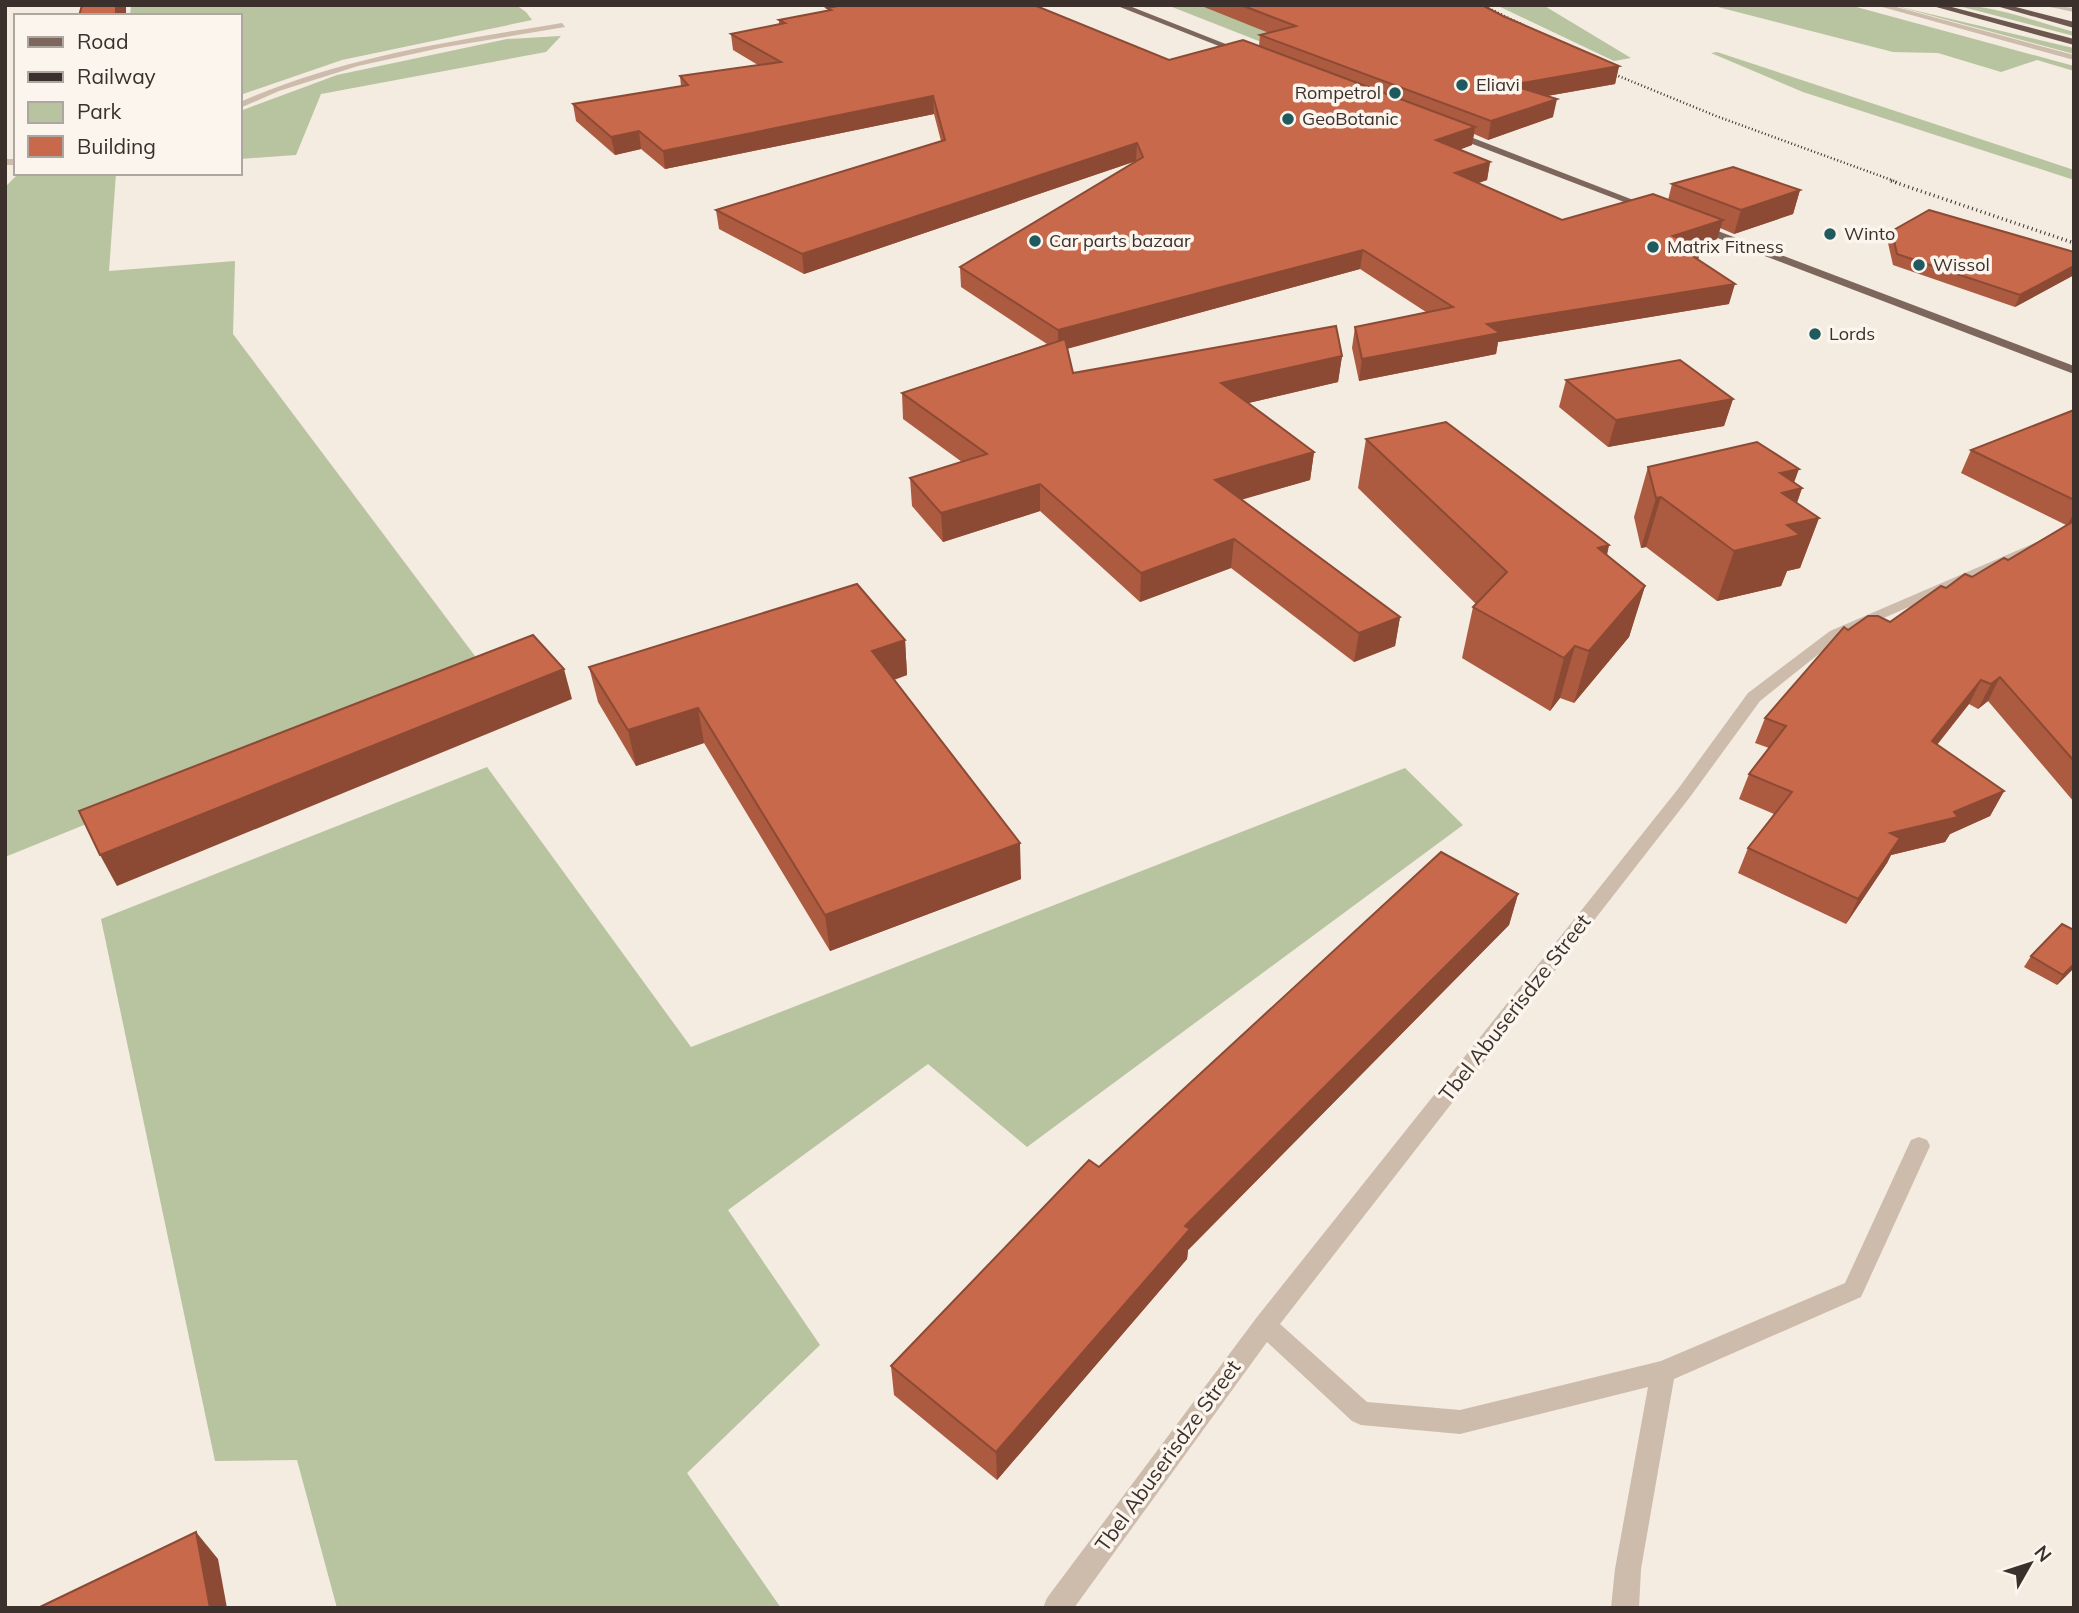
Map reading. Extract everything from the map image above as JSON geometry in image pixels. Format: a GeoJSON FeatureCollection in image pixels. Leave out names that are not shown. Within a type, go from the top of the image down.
{"type":"FeatureCollection","features":[{"type":"Feature","properties":{"kind":"highway"},"geometry":{"type":"LineString","coordinates":[[1933,5],[2074,42]]}},
{"type":"Feature","properties":{"kind":"highway"},"geometry":{"type":"LineString","coordinates":[[1997,5],[2074,25]]}},
{"type":"Feature","properties":{"kind":"main road"},"geometry":{"type":"LineString","coordinates":[[1119,5],[1260,59]]}},
{"type":"Feature","properties":{"kind":"main road"},"geometry":{"type":"LineString","coordinates":[[1440,128],[1655,211]]}},
{"type":"Feature","properties":{"kind":"main road"},"geometry":{"type":"LineString","coordinates":[[1680,221],[2074,370]]}},
{"type":"Feature","properties":{"kind":"street"},"geometry":{"type":"LineString","coordinates":[[1879,5],[2074,58]]}},
{"type":"Feature","properties":{"kind":"street"},"geometry":{"type":"LineString","coordinates":[[2053,5],[2074,10]]}},
{"type":"Feature","properties":{"kind":"street"},"geometry":{"type":"LineString","coordinates":[[242,104],[257,96],[346,68],[458,42],[562,25]]}},
{"type":"Feature","properties":{"kind":"street","name":"Tbel Abuserisdze Street"},"geometry":{"type":"LineString","coordinates":[[1057,1608],[1265,1325],[1684,793],[1754,696],[1835,634],[2074,530]]}},
{"type":"Feature","properties":{"kind":"street"},"geometry":{"type":"LineString","coordinates":[[1265,1325],[1362,1413],[1460,1422],[1663,1372],[1853,1290],[1919,1146]]}},
{"type":"Feature","properties":{"kind":"street"},"geometry":{"type":"LineString","coordinates":[[1625,1608],[1628,1569],[1663,1372]]}},
{"type":"Feature","properties":{"kind":"green space"},"geometry":{"type":"Polygon","coordinates":[[[516,5],[532,20],[342,60],[242,94],[242,14],[130,14],[131,6],[516,5]]]}},
{"type":"Feature","properties":{"kind":"green space"},"geometry":{"type":"Polygon","coordinates":[[[1167,5],[1200,5],[1395,81],[1371,85],[1167,5]]]}},
{"type":"Feature","properties":{"kind":"green space"},"geometry":{"type":"Polygon","coordinates":[[[1496,5],[1543,5],[1631,58],[1614,61],[1496,5]]]}},
{"type":"Feature","properties":{"kind":"green space"},"geometry":{"type":"Polygon","coordinates":[[[1710,5],[1849,5],[2074,66],[2074,71],[2037,60],[2001,72],[1938,53],[1893,52],[1710,5]]]}},
{"type":"Feature","properties":{"kind":"green space"},"geometry":{"type":"Polygon","coordinates":[[[1892,5],[2074,48],[2074,54],[1892,5]]]}},
{"type":"Feature","properties":{"kind":"green space"},"geometry":{"type":"Polygon","coordinates":[[[1955,5],[2015,15],[2074,32],[2074,36],[1955,5]]]}},
{"type":"Feature","properties":{"kind":"green space"},"geometry":{"type":"Polygon","coordinates":[[[561,36],[546,52],[321,94],[296,155],[242,159],[242,110],[337,75],[507,39],[561,36]]]}},
{"type":"Feature","properties":{"kind":"green space"},"geometry":{"type":"Polygon","coordinates":[[[1717,52],[2074,170],[2074,180],[1803,92],[1711,53],[1717,52]]]}},
{"type":"Feature","properties":{"kind":"green space"},"geometry":{"type":"Polygon","coordinates":[[[17,175],[116,175],[109,271],[235,261],[233,334],[481,664],[5,857],[5,187],[17,175]]]}},
{"type":"Feature","properties":{"kind":"green space"},"geometry":{"type":"Polygon","coordinates":[[[487,767],[691,1047],[1405,768],[1463,825],[1027,1147],[928,1064],[728,1210],[820,1345],[687,1473],[781,1608],[337,1608],[297,1460],[215,1461],[101,919],[487,767]]]}},
{"type":"Feature","properties":{"kind":"building"},"geometry":{"type":"Polygon","coordinates":[[[82,5],[116,5],[116,14],[80,14],[82,5]]]}},
{"type":"Feature","properties":{"kind":"building"},"geometry":{"type":"Polygon","coordinates":[[[843,5],[1034,5],[1169,60],[1243,40],[1475,127],[1436,140],[1490,162],[1455,173],[1562,220],[1653,194],[1723,220],[1673,236],[1701,249],[1688,253],[1735,284],[1487,324],[1500,333],[1362,359],[1355,327],[1453,307],[1363,250],[1058,330],[960,267],[1143,157],[1137,143],[802,254],[716,210],[945,140],[933,96],[663,151],[639,131],[611,137],[573,104],[688,85],[680,76],[781,62],[731,34],[785,23],[779,20],[831,10],[827,8],[843,5]]]}},
{"type":"Feature","properties":{"kind":"building"},"geometry":{"type":"Polygon","coordinates":[[[1241,5],[1482,5],[1619,66],[1511,85],[1557,99],[1491,121],[1260,35],[1296,26],[1241,5]]]}},
{"type":"Feature","properties":{"kind":"building"},"geometry":{"type":"Polygon","coordinates":[[[1733,167],[1800,190],[1741,210],[1672,184],[1733,167]]]}},
{"type":"Feature","properties":{"kind":"building"},"geometry":{"type":"Polygon","coordinates":[[[1929,210],[2074,252],[2074,266],[2020,295],[1897,254],[1892,231],[1929,210]]]}},
{"type":"Feature","properties":{"kind":"building"},"geometry":{"type":"Polygon","coordinates":[[[1336,326],[1342,356],[1221,383],[1314,452],[1215,480],[1400,617],[1359,633],[1234,539],[1141,573],[1040,484],[941,513],[910,478],[987,454],[902,393],[1065,339],[1073,373],[1336,326]]]}},
{"type":"Feature","properties":{"kind":"building"},"geometry":{"type":"Polygon","coordinates":[[[1680,360],[1733,399],[1616,420],[1566,380],[1680,360]]]}},
{"type":"Feature","properties":{"kind":"building"},"geometry":{"type":"Polygon","coordinates":[[[2074,410],[2074,500],[1971,450],[2074,410]]]}},
{"type":"Feature","properties":{"kind":"building"},"geometry":{"type":"Polygon","coordinates":[[[1446,422],[1609,545],[1598,548],[1645,586],[1589,651],[1575,646],[1564,658],[1473,607],[1507,572],[1366,439],[1446,422]]]}},
{"type":"Feature","properties":{"kind":"building"},"geometry":{"type":"Polygon","coordinates":[[[1757,442],[1799,469],[1780,473],[1802,488],[1782,493],[1819,518],[1787,525],[1800,535],[1734,551],[1661,497],[1656,498],[1648,467],[1757,442]]]}},
{"type":"Feature","properties":{"kind":"building"},"geometry":{"type":"Polygon","coordinates":[[[2074,521],[2074,761],[2000,677],[1991,684],[1981,680],[1932,741],[2004,791],[1954,812],[1958,817],[1890,833],[1900,838],[1858,899],[1748,848],[1792,792],[1749,774],[1786,726],[1765,718],[1844,627],[1848,630],[1868,616],[1878,616],[1890,622],[1941,586],[1946,588],[1965,574],[1972,577],[2004,558],[2008,560],[2074,521]]]}},
{"type":"Feature","properties":{"kind":"building"},"geometry":{"type":"Polygon","coordinates":[[[857,584],[905,640],[872,651],[1020,843],[825,915],[698,708],[628,730],[589,667],[857,584]]]}},
{"type":"Feature","properties":{"kind":"building"},"geometry":{"type":"Polygon","coordinates":[[[533,635],[564,669],[100,855],[79,811],[533,635]]]}},
{"type":"Feature","properties":{"kind":"building"},"geometry":{"type":"Polygon","coordinates":[[[1441,852],[1518,894],[1185,1226],[1190,1229],[996,1452],[891,1366],[1089,1160],[1099,1167],[1441,852]]]}},
{"type":"Feature","properties":{"kind":"building"},"geometry":{"type":"Polygon","coordinates":[[[2062,924],[2074,930],[2074,964],[2063,975],[2031,956],[2062,924]]]}},
{"type":"Feature","properties":{"kind":"building"},"geometry":{"type":"Polygon","coordinates":[[[196,1532],[210,1608],[40,1608],[40,1607],[196,1532]]]}},
{"type":"Feature","properties":{"kind":"railway"},"geometry":{"type":"LineString","coordinates":[[1482,5],[1525,26]]}},
{"type":"Feature","properties":{"kind":"railway"},"geometry":{"type":"LineString","coordinates":[[1599,68],[1716,116],[1897,182]]}},
{"type":"Feature","properties":{"kind":"railway"},"geometry":{"type":"LineString","coordinates":[[1891,181],[2074,243]]}},
{"type":"Feature","properties":{"kind":"place","name":"Eliavi"},"geometry":{"type":"Point","coordinates":[1462,85]}},
{"type":"Feature","properties":{"kind":"place","name":"Rompetrol"},"geometry":{"type":"Point","coordinates":[1395,93]}},
{"type":"Feature","properties":{"kind":"place","name":"GeoBotanic"},"geometry":{"type":"Point","coordinates":[1288,119]}},
{"type":"Feature","properties":{"kind":"place","name":"Winto"},"geometry":{"type":"Point","coordinates":[1830,234]}},
{"type":"Feature","properties":{"kind":"place","name":"Car parts bazaar"},"geometry":{"type":"Point","coordinates":[1035,241]}},
{"type":"Feature","properties":{"kind":"place","name":"Matrix Fitness"},"geometry":{"type":"Point","coordinates":[1653,247]}},
{"type":"Feature","properties":{"kind":"place","name":"Wissol"},"geometry":{"type":"Point","coordinates":[1919,265]}},
{"type":"Feature","properties":{"kind":"place","name":"Lords"},"geometry":{"type":"Point","coordinates":[1815,334]}}]}
